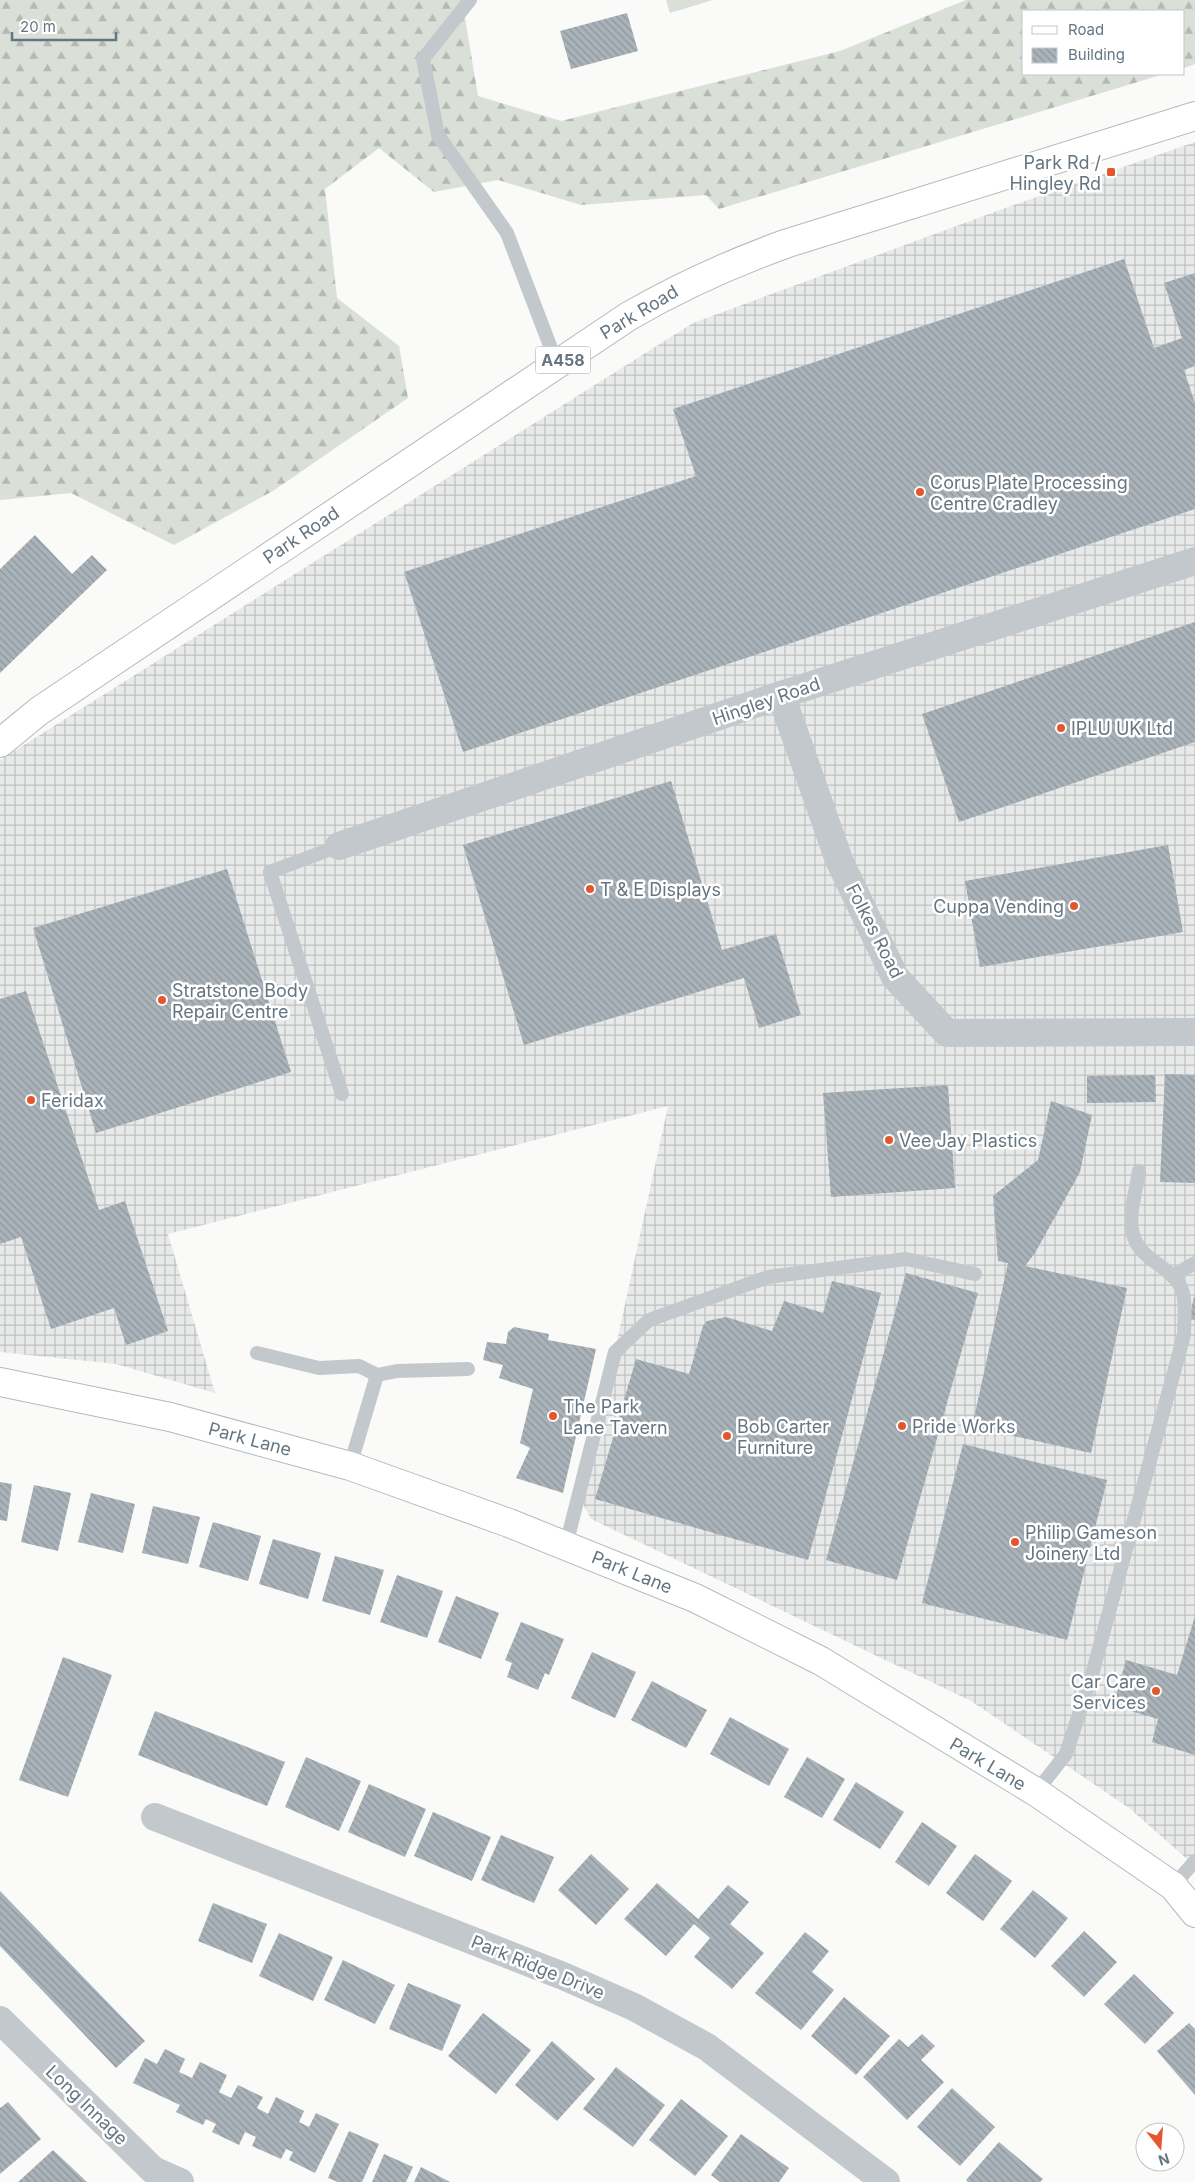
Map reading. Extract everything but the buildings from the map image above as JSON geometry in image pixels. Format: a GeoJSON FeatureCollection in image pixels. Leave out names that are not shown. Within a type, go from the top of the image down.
{"type":"FeatureCollection","features":[{"type":"Feature","properties":{"kind":"main road","name":"Park Road"},"geometry":{"type":"LineString","coordinates":[[0,743],[39,711],[629,316],[675,289],[724,266],[788,242],[1195,116]]}},
{"type":"Feature","properties":{"kind":"main road","name":"Park Lane"},"geometry":{"type":"LineString","coordinates":[[0,1382],[170,1417],[350,1466],[566,1545],[695,1598],[821,1661],[1036,1792],[1173,1886],[1195,1913]]}},
{"type":"Feature","properties":{"kind":"street","name":"Hingley Road"},"geometry":{"type":"LineString","coordinates":[[339,846],[781,696],[1195,561]]}},
{"type":"Feature","properties":{"kind":"street","name":"Folkes Road"},"geometry":{"type":"LineString","coordinates":[[781,696],[839,860],[895,977],[947,1033],[1195,1032]]}},
{"type":"Feature","properties":{"kind":"street","name":"Park Ridge Drive"},"geometry":{"type":"LineString","coordinates":[[154,1817],[562,1976],[634,2007],[707,2047],[886,2182]]}},
{"type":"Feature","properties":{"kind":"street","name":"Long Innage"},"geometry":{"type":"LineString","coordinates":[[0,2020],[153,2170],[180,2182]]}},
{"type":"Feature","properties":{"kind":"lane"},"geometry":{"type":"LineString","coordinates":[[470,0],[423,60],[438,135],[507,233],[557,364]]}},
{"type":"Feature","properties":{"kind":"lane"},"geometry":{"type":"LineString","coordinates":[[339,846],[270,872],[342,1094]]}},
{"type":"Feature","properties":{"kind":"lane"},"geometry":{"type":"LineString","coordinates":[[1036,1792],[1066,1754],[1093,1671],[1184,1335],[1183,1292],[1172,1276],[1146,1256],[1135,1240],[1131,1225],[1139,1171]]}},
{"type":"Feature","properties":{"kind":"lane"},"geometry":{"type":"LineString","coordinates":[[566,1545],[615,1352],[649,1320],[768,1277],[906,1259],[975,1274]]}},
{"type":"Feature","properties":{"kind":"lane"},"geometry":{"type":"LineString","coordinates":[[1172,1276],[1195,1263]]}},
{"type":"Feature","properties":{"kind":"lane"},"geometry":{"type":"LineString","coordinates":[[257,1353],[319,1368],[359,1366],[377,1375],[397,1371],[468,1369]]}},
{"type":"Feature","properties":{"kind":"lane"},"geometry":{"type":"LineString","coordinates":[[350,1466],[377,1375]]}},
{"type":"Feature","properties":{"kind":"lane"},"geometry":{"type":"LineString","coordinates":[[1173,1886],[1195,1861]]}},
{"type":"Feature","properties":{"kind":"shaded area"},"geometry":{"type":"Polygon","coordinates":[[[1195,142],[1195,1866],[1129,1808],[971,1701],[591,1519],[582,1502],[668,1106],[168,1234],[215,1393],[116,1364],[0,1352],[0,760],[693,323],[1008,207],[1195,142]]]}},
{"type":"Feature","properties":{"kind":"green space"},"geometry":{"type":"Polygon","coordinates":[[[0,0],[462,0],[478,96],[561,121],[840,51],[966,0],[1195,0],[1195,64],[1185,68],[1185,10],[1022,10],[1022,75],[1161,75],[719,209],[706,195],[581,205],[498,180],[434,192],[379,148],[325,189],[337,298],[399,346],[408,398],[273,491],[174,545],[71,493],[0,500],[0,0]]]}},
{"type":"Feature","properties":{"kind":"green space"},"geometry":{"type":"Polygon","coordinates":[[[666,0],[713,0],[670,13],[666,0]]]}},
{"type":"Feature","properties":{"kind":"place","name":"Park Rd / Hingley Rd"},"geometry":{"type":"Point","coordinates":[1111,172]}},
{"type":"Feature","properties":{"kind":"place","name":"Corus Plate Processing Centre Cradley"},"geometry":{"type":"Point","coordinates":[920,492]}},
{"type":"Feature","properties":{"kind":"place","name":"IPLU UK Ltd"},"geometry":{"type":"Point","coordinates":[1061,728]}},
{"type":"Feature","properties":{"kind":"place","name":"T & E Displays"},"geometry":{"type":"Point","coordinates":[590,889]}},
{"type":"Feature","properties":{"kind":"place","name":"Cuppa Vending"},"geometry":{"type":"Point","coordinates":[1074,906]}},
{"type":"Feature","properties":{"kind":"place","name":"Stratstone Body Repair Centre"},"geometry":{"type":"Point","coordinates":[162,1000]}},
{"type":"Feature","properties":{"kind":"place","name":"Feridax"},"geometry":{"type":"Point","coordinates":[31,1100]}},
{"type":"Feature","properties":{"kind":"place","name":"Vee Jay Plastics"},"geometry":{"type":"Point","coordinates":[889,1140]}},
{"type":"Feature","properties":{"kind":"place","name":"The Park Lane Tavern"},"geometry":{"type":"Point","coordinates":[553,1416]}},
{"type":"Feature","properties":{"kind":"place","name":"Pride Works"},"geometry":{"type":"Point","coordinates":[902,1426]}},
{"type":"Feature","properties":{"kind":"place","name":"Bob Carter Furniture"},"geometry":{"type":"Point","coordinates":[727,1436]}},
{"type":"Feature","properties":{"kind":"place","name":"Philip Gameson Joinery Ltd"},"geometry":{"type":"Point","coordinates":[1015,1542]}},
{"type":"Feature","properties":{"kind":"place","name":"Car Care Services"},"geometry":{"type":"Point","coordinates":[1156,1691]}}]}
